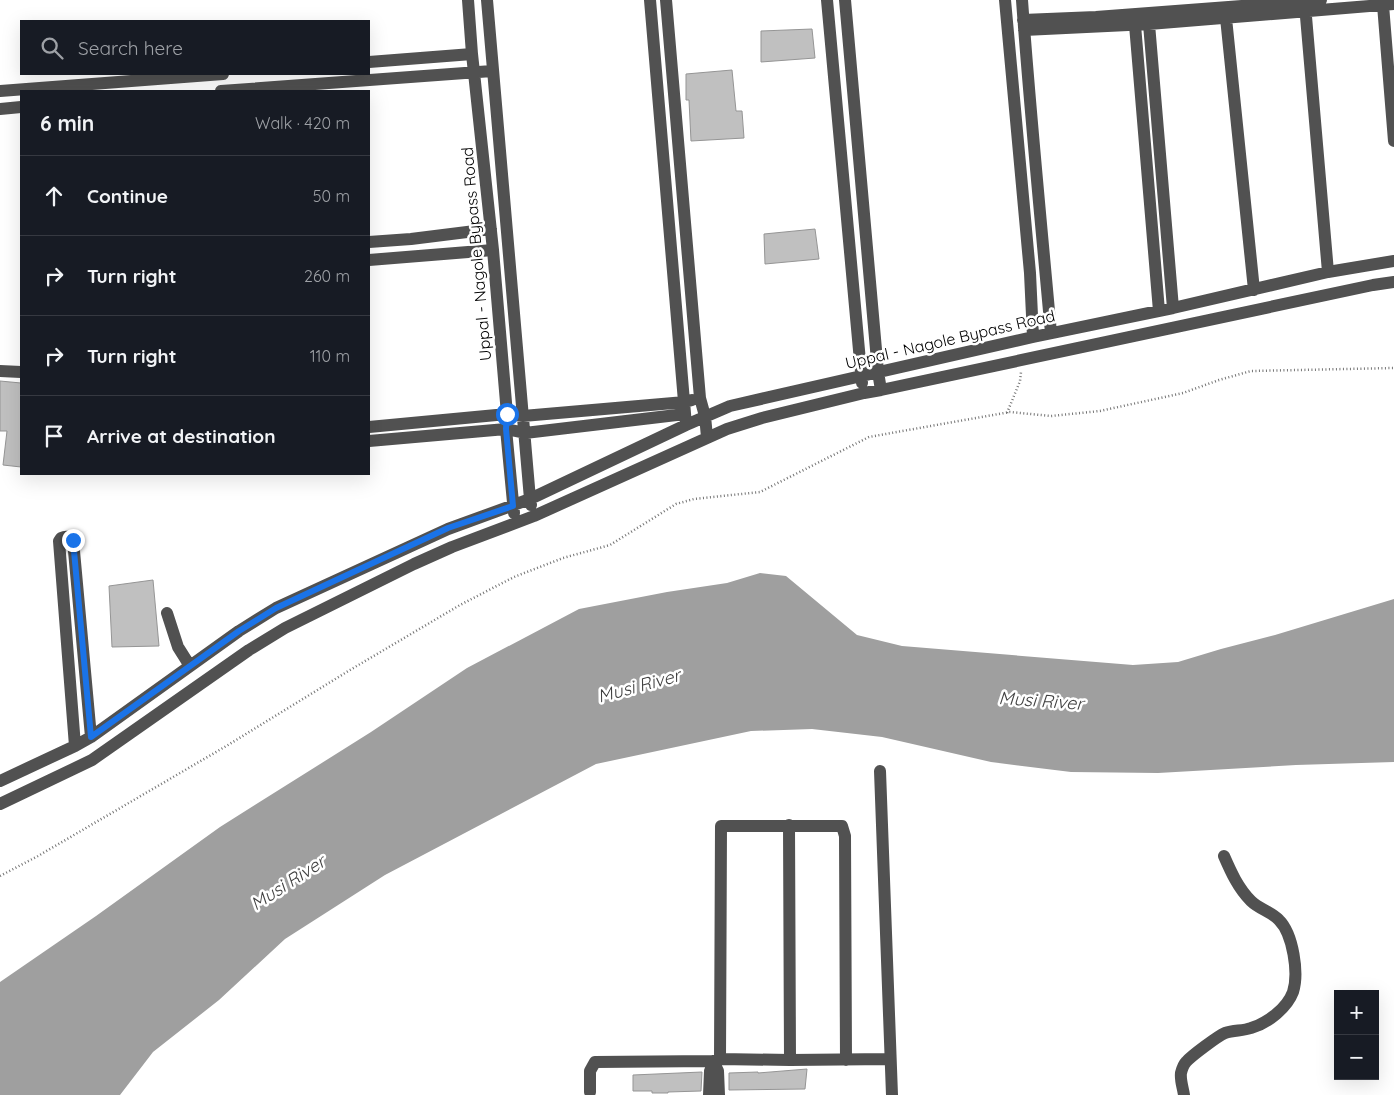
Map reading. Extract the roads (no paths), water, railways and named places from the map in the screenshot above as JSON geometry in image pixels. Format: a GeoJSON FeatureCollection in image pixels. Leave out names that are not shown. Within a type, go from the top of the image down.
{"type":"FeatureCollection","features":[{"type":"Feature","properties":{"kind":"street","name":"Uppal - Nagole Bypass Road"},"geometry":{"type":"LineString","coordinates":[[468,0],[493,250],[514,523]]}},
{"type":"Feature","properties":{"kind":"street","name":"Uppal - Nagole Bypass Road"},"geometry":{"type":"LineString","coordinates":[[486,0],[530,499],[534,516]]}},
{"type":"Feature","properties":{"kind":"street"},"geometry":{"type":"LineString","coordinates":[[650,0],[685,413]]}},
{"type":"Feature","properties":{"kind":"street"},"geometry":{"type":"LineString","coordinates":[[666,0],[698,383],[705,416],[707,438]]}},
{"type":"Feature","properties":{"kind":"street"},"geometry":{"type":"LineString","coordinates":[[827,0],[864,393]]}},
{"type":"Feature","properties":{"kind":"street"},"geometry":{"type":"LineString","coordinates":[[845,0],[881,390]]}},
{"type":"Feature","properties":{"kind":"street"},"geometry":{"type":"LineString","coordinates":[[1005,0],[1030,273],[1033,337]]}},
{"type":"Feature","properties":{"kind":"street"},"geometry":{"type":"LineString","coordinates":[[1022,0],[1029,99],[1051,333]]}},
{"type":"Feature","properties":{"kind":"street"},"geometry":{"type":"LineString","coordinates":[[1024,25],[1135,25],[1226,18],[1321,0]]}},
{"type":"Feature","properties":{"kind":"street"},"geometry":{"type":"LineString","coordinates":[[1024,25],[1096,17],[1305,4],[1389,5],[1394,141]]}},
{"type":"Feature","properties":{"kind":"street"},"geometry":{"type":"LineString","coordinates":[[1305,4],[1328,272]]}},
{"type":"Feature","properties":{"kind":"street"},"geometry":{"type":"LineString","coordinates":[[1226,18],[1254,290]]}},
{"type":"Feature","properties":{"kind":"street"},"geometry":{"type":"LineString","coordinates":[[1149,24],[1173,308]]}},
{"type":"Feature","properties":{"kind":"street"},"geometry":{"type":"LineString","coordinates":[[1135,25],[1159,311]]}},
{"type":"Feature","properties":{"kind":"street"},"geometry":{"type":"LineString","coordinates":[[370,62],[472,54]]}},
{"type":"Feature","properties":{"kind":"street"},"geometry":{"type":"LineString","coordinates":[[234,90],[492,71]]}},
{"type":"Feature","properties":{"kind":"street"},"geometry":{"type":"LineString","coordinates":[[25,90],[211,75]]}},
{"type":"Feature","properties":{"kind":"street"},"geometry":{"type":"LineString","coordinates":[[0,92],[20,90]]}},
{"type":"Feature","properties":{"kind":"street"},"geometry":{"type":"LineString","coordinates":[[0,109],[20,107]]}},
{"type":"Feature","properties":{"kind":"street"},"geometry":{"type":"LineString","coordinates":[[370,242],[491,229]]}},
{"type":"Feature","properties":{"kind":"street"},"geometry":{"type":"LineString","coordinates":[[370,260],[493,250]]}},
{"type":"Feature","properties":{"kind":"street","name":"Uppal - Nagole Bypass Road"},"geometry":{"type":"LineString","coordinates":[[0,781],[91,737],[239,631],[276,608],[448,528],[530,499],[685,413],[705,416],[730,406],[861,375],[1173,308],[1328,272],[1394,261]]}},
{"type":"Feature","properties":{"kind":"street","name":"Uppal - Nagole Bypass Road"},"geometry":{"type":"LineString","coordinates":[[0,804],[92,760],[249,650],[285,628],[414,564],[452,547],[534,516],[727,429],[762,418],[864,393],[1394,282]]}},
{"type":"Feature","properties":{"kind":"street"},"geometry":{"type":"LineString","coordinates":[[681,360],[698,383]]}},
{"type":"Feature","properties":{"kind":"street"},"geometry":{"type":"LineString","coordinates":[[0,371],[20,372]]}},
{"type":"Feature","properties":{"kind":"street"},"geometry":{"type":"LineString","coordinates":[[370,441],[506,429],[525,434],[685,413],[700,398]]}},
{"type":"Feature","properties":{"kind":"street"},"geometry":{"type":"LineString","coordinates":[[370,427],[507,414],[523,416],[685,413]]}},
{"type":"Feature","properties":{"kind":"street"},"geometry":{"type":"LineString","coordinates":[[75,746],[59,541],[65,536],[69,536],[73,540],[91,737]]}},
{"type":"Feature","properties":{"kind":"street"},"geometry":{"type":"LineString","coordinates":[[167,613],[178,647],[190,666]]}},
{"type":"Feature","properties":{"kind":"street"},"geometry":{"type":"LineString","coordinates":[[880,771],[892,1095]]}},
{"type":"Feature","properties":{"kind":"street"},"geometry":{"type":"LineString","coordinates":[[789,825],[790,1060]]}},
{"type":"Feature","properties":{"kind":"street"},"geometry":{"type":"LineString","coordinates":[[719,1095],[717,1060],[721,826],[842,826],[845,836],[846,1060]]}},
{"type":"Feature","properties":{"kind":"street"},"geometry":{"type":"LineString","coordinates":[[1184,1095],[1181,1079],[1184,1063],[1219,1036],[1250,1029],[1262,1024],[1273,1016],[1286,1004],[1293,993],[1296,978],[1292,941],[1287,929],[1278,918],[1253,902],[1243,892],[1234,880],[1224,856]]}},
{"type":"Feature","properties":{"kind":"street"},"geometry":{"type":"LineString","coordinates":[[590,1092],[590,1071],[595,1062],[890,1059]]}},
{"type":"Feature","properties":{"kind":"street"},"geometry":{"type":"LineString","coordinates":[[709,1095],[710,1071],[717,1060]]}},
{"type":"Feature","properties":{"kind":"water","name":"Musi River"},"geometry":{"type":"Polygon","coordinates":[[[760,573],[786,576],[857,635],[902,646],[1133,665],[1178,662],[1394,599],[1394,762],[1296,765],[1158,773],[1071,772],[991,762],[882,737],[812,729],[751,731],[596,764],[385,875],[285,939],[219,1000],[153,1052],[120,1095],[0,1095],[0,982],[220,827],[371,732],[467,668],[579,609],[667,592],[727,583],[760,573]]]}}]}
